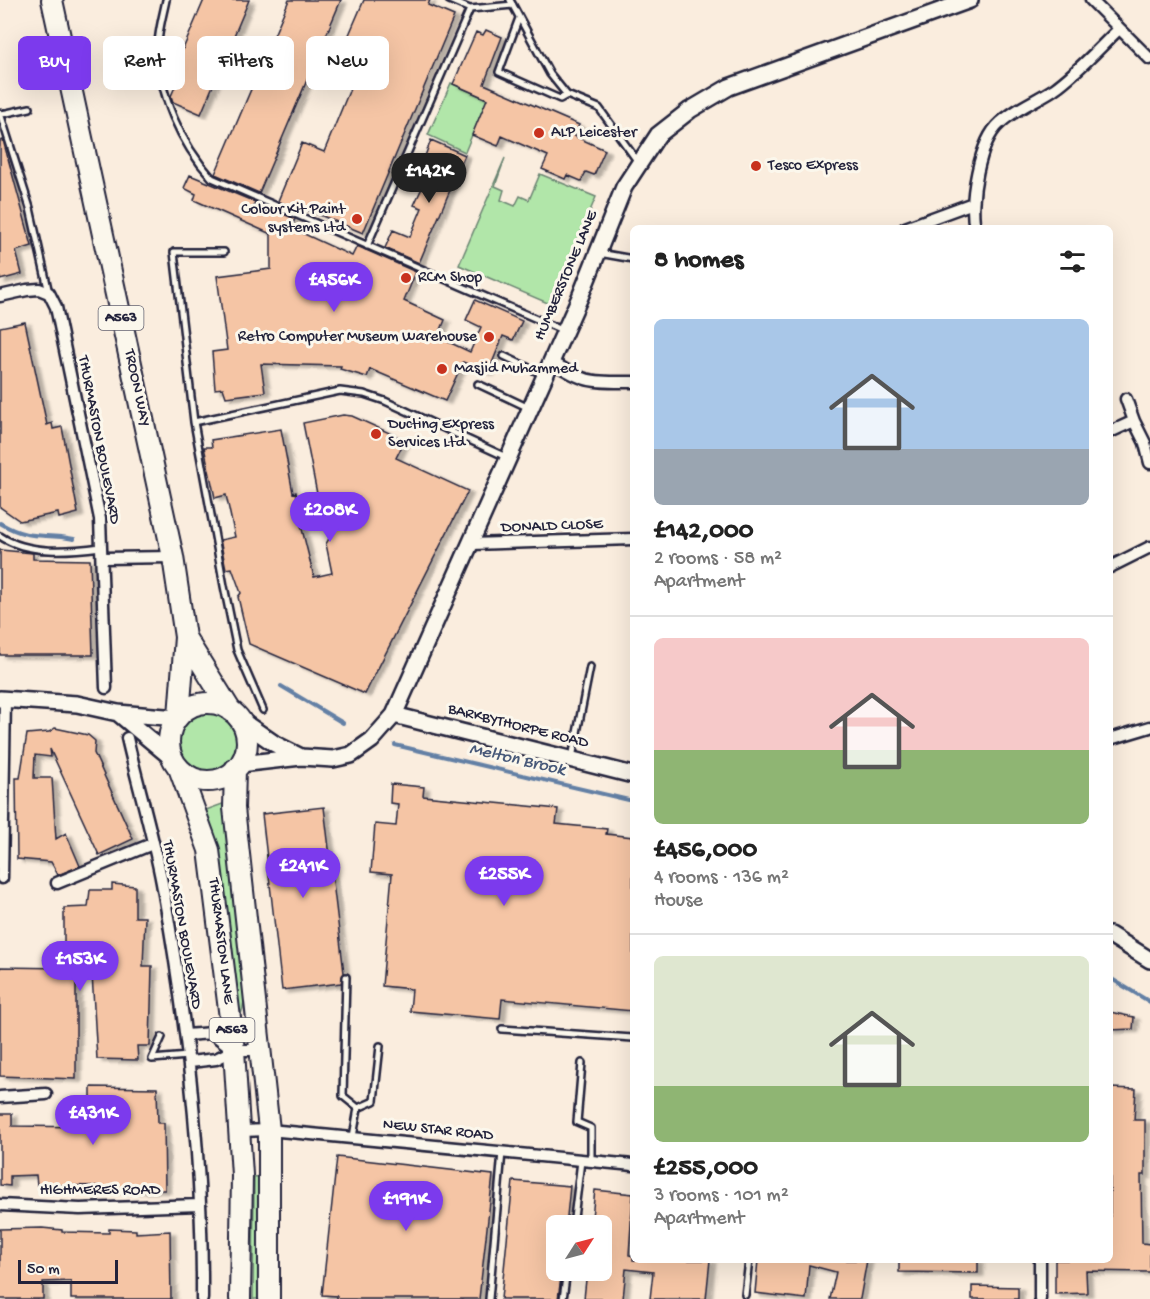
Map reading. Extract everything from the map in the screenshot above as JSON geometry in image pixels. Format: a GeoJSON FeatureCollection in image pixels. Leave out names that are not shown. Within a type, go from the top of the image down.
{"type":"FeatureCollection","features":[{"type":"Feature","properties":{"kind":"highway","name":"TROON WAY"},"geometry":{"type":"LineString","coordinates":[[52,0],[173,557],[185,637],[178,717]]}},
{"type":"Feature","properties":{"kind":"highway","name":"TROON WAY"},"geometry":{"type":"LineString","coordinates":[[185,637],[235,715]]}},
{"type":"Feature","properties":{"kind":"highway"},"geometry":{"type":"LineString","coordinates":[[198,704],[221,705],[235,715],[246,741],[237,767],[225,777],[207,780],[189,776],[176,764],[169,741],[178,717],[198,704]]}},
{"type":"Feature","properties":{"kind":"highway","name":"THURMASTON LANE"},"geometry":{"type":"LineString","coordinates":[[176,764],[209,850],[234,1050],[242,1175],[240,1299]]}},
{"type":"Feature","properties":{"kind":"highway","name":"THURMASTON LANE"},"geometry":{"type":"LineString","coordinates":[[237,767],[235,819],[269,1130],[269,1299]]}},
{"type":"Feature","properties":{"kind":"street","name":"HUMBERSTONE LANE"},"geometry":{"type":"LineString","coordinates":[[237,767],[301,758],[333,759],[351,755],[372,740],[394,715],[472,544],[624,187],[658,135],[690,110],[729,87],[970,0]]}},
{"type":"Feature","properties":{"kind":"street"},"geometry":{"type":"LineString","coordinates":[[1091,0],[1150,59]]}},
{"type":"Feature","properties":{"kind":"street"},"geometry":{"type":"LineString","coordinates":[[975,225],[973,203],[979,166],[987,143],[997,125],[1017,110],[1055,88],[1119,29]]}},
{"type":"Feature","properties":{"kind":"street"},"geometry":{"type":"LineString","coordinates":[[913,225],[973,203]]}},
{"type":"Feature","properties":{"kind":"street"},"geometry":{"type":"LineString","coordinates":[[0,296],[39,289],[49,293]]}},
{"type":"Feature","properties":{"kind":"street","name":"THURMASTON BOULEVARD"},"geometry":{"type":"LineString","coordinates":[[49,293],[56,307],[88,451],[103,552],[106,688]]}},
{"type":"Feature","properties":{"kind":"street"},"geometry":{"type":"LineString","coordinates":[[548,368],[577,379],[597,382],[630,382]]}},
{"type":"Feature","properties":{"kind":"street"},"geometry":{"type":"LineString","coordinates":[[1126,399],[1150,463]]}},
{"type":"Feature","properties":{"kind":"street"},"geometry":{"type":"LineString","coordinates":[[1113,431],[1134,421]]}},
{"type":"Feature","properties":{"kind":"street","name":"DONALD CLOSE"},"geometry":{"type":"LineString","coordinates":[[472,544],[630,539]]}},
{"type":"Feature","properties":{"kind":"street"},"geometry":{"type":"LineString","coordinates":[[1113,566],[1150,547]]}},
{"type":"Feature","properties":{"kind":"street"},"geometry":{"type":"LineString","coordinates":[[103,552],[173,557]]}},
{"type":"Feature","properties":{"kind":"street"},"geometry":{"type":"LineString","coordinates":[[2,878],[3,699],[77,704],[118,713],[178,717]]}},
{"type":"Feature","properties":{"kind":"street"},"geometry":{"type":"LineString","coordinates":[[118,713],[176,764]]}},
{"type":"Feature","properties":{"kind":"street","name":"HUMBERSTONE LANE"},"geometry":{"type":"LineString","coordinates":[[235,715],[275,744],[301,758]]}},
{"type":"Feature","properties":{"kind":"street","name":"BARKBYTHORPE ROAD"},"geometry":{"type":"LineString","coordinates":[[394,715],[630,774]]}},
{"type":"Feature","properties":{"kind":"street"},"geometry":{"type":"LineString","coordinates":[[1113,738],[1150,727]]}},
{"type":"Feature","properties":{"kind":"street","name":"THURMASTON BOULEVARD"},"geometry":{"type":"LineString","coordinates":[[127,738],[161,881],[190,1059],[200,1205],[202,1299]]}},
{"type":"Feature","properties":{"kind":"street"},"geometry":{"type":"LineString","coordinates":[[57,883],[152,844]]}},
{"type":"Feature","properties":{"kind":"street"},"geometry":{"type":"LineString","coordinates":[[1113,937],[1150,960]]}},
{"type":"Feature","properties":{"kind":"street"},"geometry":{"type":"LineString","coordinates":[[186,1035],[212,1033],[234,1050]]}},
{"type":"Feature","properties":{"kind":"street"},"geometry":{"type":"LineString","coordinates":[[190,1059],[216,1059],[234,1050],[262,1050]]}},
{"type":"Feature","properties":{"kind":"street"},"geometry":{"type":"LineString","coordinates":[[0,1097],[46,1094]]}},
{"type":"Feature","properties":{"kind":"street","name":"NEW STAR ROAD"},"geometry":{"type":"LineString","coordinates":[[240,1131],[269,1130],[353,1137],[630,1165]]}},
{"type":"Feature","properties":{"kind":"street","name":"HIGHMERES ROAD"},"geometry":{"type":"LineString","coordinates":[[0,1204],[80,1209],[200,1205]]}},
{"type":"Feature","properties":{"kind":"street"},"geometry":{"type":"LineString","coordinates":[[1040,1263],[1040,1299]]}},
{"type":"Feature","properties":{"kind":"lane"},"geometry":{"type":"LineString","coordinates":[[166,0],[158,46],[168,108],[195,160],[212,178],[562,330]]}},
{"type":"Feature","properties":{"kind":"lane"},"geometry":{"type":"LineString","coordinates":[[449,0],[470,9],[511,3],[550,74],[567,95],[599,108],[639,163]]}},
{"type":"Feature","properties":{"kind":"lane"},"geometry":{"type":"LineString","coordinates":[[367,246],[470,9]]}},
{"type":"Feature","properties":{"kind":"lane"},"geometry":{"type":"LineString","coordinates":[[519,18],[499,72],[560,99],[567,95]]}},
{"type":"Feature","properties":{"kind":"lane"},"geometry":{"type":"LineString","coordinates":[[30,108],[1,114],[30,208],[49,293]]}},
{"type":"Feature","properties":{"kind":"lane"},"geometry":{"type":"LineString","coordinates":[[224,252],[174,252],[194,422],[237,650],[263,710]]}},
{"type":"Feature","properties":{"kind":"lane"},"geometry":{"type":"LineString","coordinates":[[597,253],[630,258]]}},
{"type":"Feature","properties":{"kind":"lane"},"geometry":{"type":"LineString","coordinates":[[504,356],[548,368]]}},
{"type":"Feature","properties":{"kind":"lane"},"geometry":{"type":"LineString","coordinates":[[478,384],[531,408]]}},
{"type":"Feature","properties":{"kind":"lane"},"geometry":{"type":"LineString","coordinates":[[194,422],[340,391],[364,394],[385,401],[509,459]]}},
{"type":"Feature","properties":{"kind":"lane"},"geometry":{"type":"LineString","coordinates":[[0,536],[9,543],[62,552],[103,552]]}},
{"type":"Feature","properties":{"kind":"lane"},"geometry":{"type":"LineString","coordinates":[[571,759],[590,667]]}},
{"type":"Feature","properties":{"kind":"lane"},"geometry":{"type":"LineString","coordinates":[[346,977],[343,1096],[358,1108]]}},
{"type":"Feature","properties":{"kind":"lane"},"geometry":{"type":"LineString","coordinates":[[502,1029],[630,1038]]}},
{"type":"Feature","properties":{"kind":"lane"},"geometry":{"type":"LineString","coordinates":[[162,1036],[152,1059],[190,1059]]}},
{"type":"Feature","properties":{"kind":"lane"},"geometry":{"type":"LineString","coordinates":[[358,1108],[374,1101],[380,1046]]}},
{"type":"Feature","properties":{"kind":"lane"},"geometry":{"type":"LineString","coordinates":[[575,1215],[591,1128],[577,1122],[582,1063]]}},
{"type":"Feature","properties":{"kind":"lane"},"geometry":{"type":"LineString","coordinates":[[353,1137],[358,1108]]}},
{"type":"Feature","properties":{"kind":"lane"},"geometry":{"type":"LineString","coordinates":[[489,1299],[502,1152]]}},
{"type":"Feature","properties":{"kind":"lane"},"geometry":{"type":"LineString","coordinates":[[745,1295],[749,1263]]}},
{"type":"Feature","properties":{"kind":"lane"},"geometry":{"type":"LineString","coordinates":[[563,1299],[565,1281]]}},
{"type":"Feature","properties":{"kind":"green space"},"geometry":{"type":"Polygon","coordinates":[[[451,83],[487,99],[465,152],[428,135],[451,83]]]}},
{"type":"Feature","properties":{"kind":"green space"},"geometry":{"type":"Polygon","coordinates":[[[505,158],[495,186],[504,190],[501,200],[515,206],[520,196],[529,200],[540,174],[596,197],[550,304],[459,265],[505,158]]]}},
{"type":"Feature","properties":{"kind":"green space"},"geometry":{"type":"Polygon","coordinates":[[[201,713],[213,713],[228,721],[236,736],[236,748],[228,763],[213,771],[201,771],[186,763],[178,748],[178,736],[186,721],[201,713]]]}},
{"type":"Feature","properties":{"kind":"green space"},"geometry":{"type":"Polygon","coordinates":[[[228,802],[241,923],[244,987],[242,1011],[238,1020],[220,863],[206,810],[228,802]]]}},
{"type":"Feature","properties":{"kind":"green space"},"geometry":{"type":"Polygon","coordinates":[[[262,1176],[262,1299],[253,1299],[254,1177],[262,1176]]]}},
{"type":"Feature","properties":{"kind":"building"},"geometry":{"type":"Polygon","coordinates":[[[204,0],[249,0],[234,36],[197,36],[197,90],[211,90],[201,114],[173,102],[171,96],[174,90],[185,90],[185,44],[204,0]]]}},
{"type":"Feature","properties":{"kind":"building"},"geometry":{"type":"Polygon","coordinates":[[[289,0],[341,0],[326,36],[306,36],[306,82],[259,193],[215,174],[251,90],[294,90],[294,36],[274,36],[289,0]]]}},
{"type":"Feature","properties":{"kind":"building"},"geometry":{"type":"Polygon","coordinates":[[[364,0],[430,0],[428,5],[454,16],[363,233],[301,207],[299,211],[278,201],[302,143],[324,152],[349,90],[389,90],[389,36],[348,36],[364,0]]]}},
{"type":"Feature","properties":{"kind":"building"},"geometry":{"type":"Polygon","coordinates":[[[486,30],[502,37],[484,84],[579,125],[574,136],[605,150],[594,175],[586,172],[581,181],[567,175],[565,179],[542,169],[548,156],[502,136],[498,146],[472,135],[487,99],[453,84],[476,32],[483,35],[486,30]]]}},
{"type":"Feature","properties":{"kind":"building"},"geometry":{"type":"Polygon","coordinates":[[[3,140],[32,246],[16,251],[22,274],[0,280],[0,141],[3,140]]]}},
{"type":"Feature","properties":{"kind":"building"},"geometry":{"type":"Polygon","coordinates":[[[431,140],[465,155],[419,263],[385,248],[393,230],[410,237],[422,208],[414,205],[422,188],[429,191],[441,163],[425,156],[431,140]]]}},
{"type":"Feature","properties":{"kind":"building"},"geometry":{"type":"Polygon","coordinates":[[[190,175],[255,202],[254,206],[272,214],[274,210],[295,219],[291,228],[352,256],[357,246],[416,272],[404,301],[445,320],[438,337],[470,352],[481,327],[466,320],[475,300],[522,321],[513,340],[503,336],[488,373],[463,362],[445,401],[370,369],[367,377],[340,369],[341,366],[261,364],[265,392],[226,397],[223,388],[215,389],[212,352],[227,350],[217,276],[271,269],[271,234],[194,200],[196,194],[184,188],[190,175]]]}},
{"type":"Feature","properties":{"kind":"building"},"geometry":{"type":"Polygon","coordinates":[[[25,322],[47,425],[52,423],[53,429],[62,427],[78,513],[59,518],[58,513],[20,521],[0,507],[0,327],[25,322]]]}},
{"type":"Feature","properties":{"kind":"building"},"geometry":{"type":"Polygon","coordinates":[[[343,415],[352,416],[405,440],[396,458],[468,491],[365,694],[249,644],[238,597],[241,593],[232,568],[226,569],[220,540],[235,537],[226,495],[215,498],[204,447],[212,447],[211,440],[281,429],[293,493],[296,492],[302,521],[300,521],[314,577],[332,573],[326,544],[346,509],[321,514],[303,423],[343,415]]]}},
{"type":"Feature","properties":{"kind":"building"},"geometry":{"type":"Polygon","coordinates":[[[0,550],[33,553],[33,559],[90,560],[93,655],[0,655],[0,550]]]}},
{"type":"Feature","properties":{"kind":"building"},"geometry":{"type":"Polygon","coordinates":[[[55,728],[88,735],[95,741],[94,753],[133,839],[99,855],[50,749],[51,757],[35,755],[34,778],[52,778],[56,839],[66,833],[80,866],[58,875],[51,862],[17,859],[16,778],[20,778],[27,734],[49,732],[55,728]]]}},
{"type":"Feature","properties":{"kind":"building"},"geometry":{"type":"Polygon","coordinates":[[[391,784],[424,787],[423,796],[558,809],[556,824],[607,829],[606,834],[630,837],[630,1011],[502,999],[500,1019],[410,1011],[412,989],[382,986],[392,874],[371,872],[375,824],[396,826],[398,804],[390,803],[391,784]]]}},
{"type":"Feature","properties":{"kind":"building"},"geometry":{"type":"Polygon","coordinates":[[[324,807],[344,973],[341,983],[282,990],[262,814],[324,807]]]}},
{"type":"Feature","properties":{"kind":"building"},"geometry":{"type":"Polygon","coordinates":[[[112,884],[135,886],[135,917],[145,917],[143,966],[152,966],[150,1046],[137,1046],[138,1060],[97,1059],[92,974],[76,974],[76,1079],[0,1076],[0,967],[64,968],[64,908],[88,907],[90,890],[112,890],[112,884]]]}},
{"type":"Feature","properties":{"kind":"building"},"geometry":{"type":"Polygon","coordinates":[[[1113,1013],[1134,1017],[1133,1029],[1113,1030],[1113,1013]]]}},
{"type":"Feature","properties":{"kind":"building"},"geometry":{"type":"Polygon","coordinates":[[[91,1087],[157,1088],[158,1123],[164,1123],[165,1190],[97,1190],[98,1186],[37,1185],[36,1175],[10,1176],[10,1186],[0,1185],[0,1114],[12,1114],[12,1126],[91,1127],[91,1087]]]}},
{"type":"Feature","properties":{"kind":"building"},"geometry":{"type":"Polygon","coordinates":[[[1113,1088],[1136,1089],[1134,1120],[1145,1120],[1145,1175],[1141,1175],[1142,1243],[1150,1244],[1150,1272],[1086,1271],[1087,1293],[1055,1294],[1055,1263],[1113,1263],[1113,1088]]]}},
{"type":"Feature","properties":{"kind":"building"},"geometry":{"type":"Polygon","coordinates":[[[337,1157],[493,1175],[479,1299],[337,1299],[337,1296],[322,1295],[337,1157]]]}},
{"type":"Feature","properties":{"kind":"building"},"geometry":{"type":"Polygon","coordinates":[[[513,1181],[570,1186],[567,1215],[546,1215],[546,1281],[560,1281],[558,1299],[501,1299],[513,1181]]]}},
{"type":"Feature","properties":{"kind":"building"},"geometry":{"type":"Polygon","coordinates":[[[595,1190],[630,1194],[630,1263],[710,1263],[706,1299],[650,1299],[653,1272],[626,1269],[623,1299],[584,1299],[586,1281],[612,1281],[612,1215],[592,1215],[595,1190]]]}},
{"type":"Feature","properties":{"kind":"building"},"geometry":{"type":"Polygon","coordinates":[[[0,1229],[62,1230],[62,1232],[109,1233],[109,1229],[136,1230],[136,1233],[170,1231],[171,1299],[71,1299],[71,1281],[43,1282],[43,1299],[0,1299],[0,1229]]]}},
{"type":"Feature","properties":{"kind":"building"},"geometry":{"type":"Polygon","coordinates":[[[758,1263],[866,1263],[860,1299],[830,1299],[836,1272],[809,1265],[806,1299],[755,1293],[758,1263]]]}},
{"type":"Feature","properties":{"kind":"building"},"geometry":{"type":"Polygon","coordinates":[[[899,1263],[978,1263],[978,1273],[899,1272],[899,1263]]]}},
{"type":"Feature","properties":{"kind":"building"},"geometry":{"type":"Polygon","coordinates":[[[972,1286],[1018,1287],[1018,1299],[972,1299],[972,1286]]]}},
{"type":"Feature","properties":{"kind":"waterway","name":"Melton Brook"},"geometry":{"type":"LineString","coordinates":[[0,523],[29,535],[74,539]]}},
{"type":"Feature","properties":{"kind":"waterway","name":"Melton Brook"},"geometry":{"type":"LineString","coordinates":[[281,686],[343,723]]}},
{"type":"Feature","properties":{"kind":"waterway","name":"Melton Brook"},"geometry":{"type":"LineString","coordinates":[[395,745],[630,800]]}},
{"type":"Feature","properties":{"kind":"waterway","name":"Melton Brook"},"geometry":{"type":"LineString","coordinates":[[1113,980],[1150,1002]]}},
{"type":"Feature","properties":{"kind":"place","name":"ALP Leicester"},"geometry":{"type":"Point","coordinates":[539,133]}},
{"type":"Feature","properties":{"kind":"place","name":"Tesco Express"},"geometry":{"type":"Point","coordinates":[756,166]}},
{"type":"Feature","properties":{"kind":"place","name":"Colour Kit Paint systems Ltd"},"geometry":{"type":"Point","coordinates":[357,219]}},
{"type":"Feature","properties":{"kind":"place","name":"RCM Shop"},"geometry":{"type":"Point","coordinates":[406,278]}},
{"type":"Feature","properties":{"kind":"place","name":"Retro Computer Museum Warehouse"},"geometry":{"type":"Point","coordinates":[489,337]}},
{"type":"Feature","properties":{"kind":"place","name":"Masjid Muhammed"},"geometry":{"type":"Point","coordinates":[442,369]}},
{"type":"Feature","properties":{"kind":"place","name":"Ducting Express Services Ltd"},"geometry":{"type":"Point","coordinates":[376,434]}}]}
